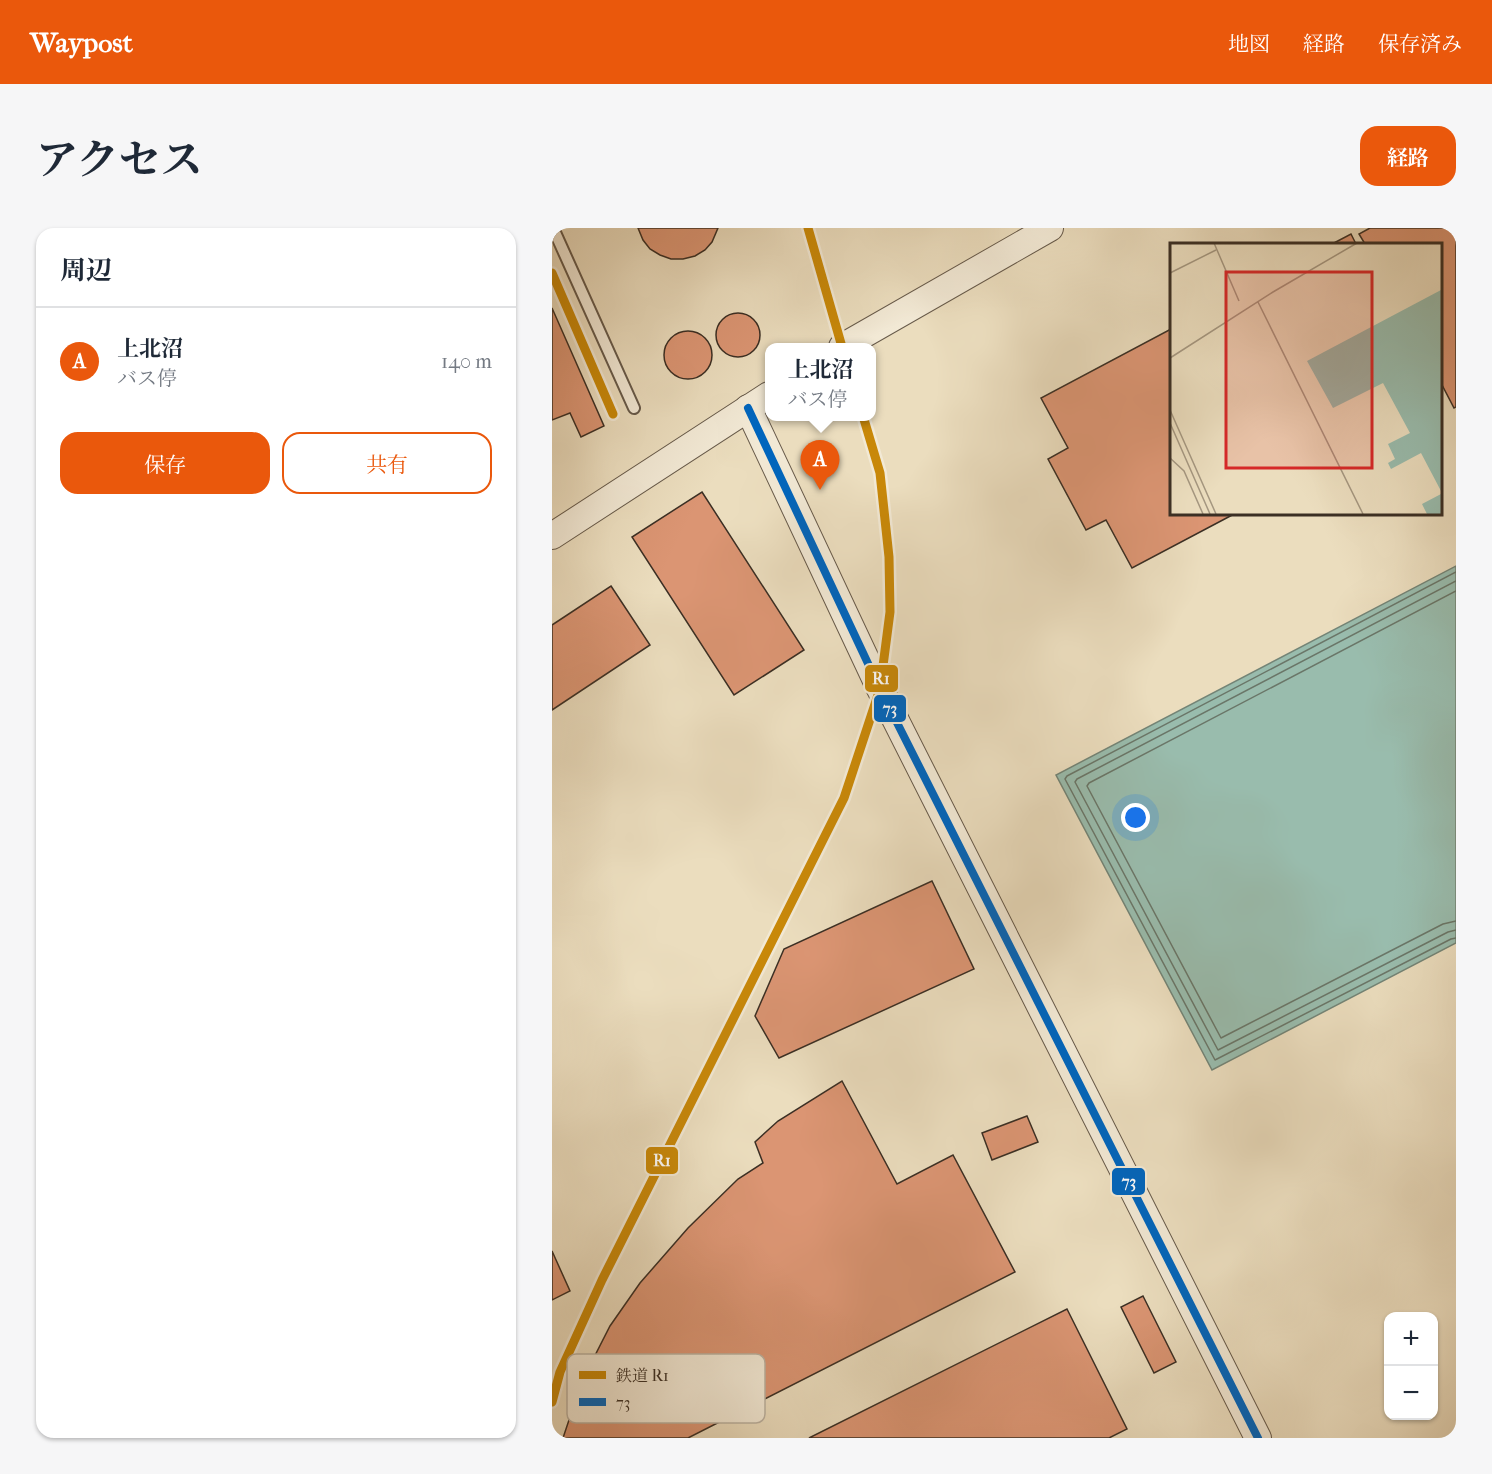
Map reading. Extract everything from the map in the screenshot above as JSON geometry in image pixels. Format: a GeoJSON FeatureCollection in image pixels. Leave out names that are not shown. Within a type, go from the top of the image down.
{"type":"FeatureCollection","features":[{"type":"Feature","properties":{"kind":"street"},"geometry":{"type":"LineString","coordinates":[[851,343],[1050,228]]}},
{"type":"Feature","properties":{"kind":"street"},"geometry":{"type":"LineString","coordinates":[[552,536],[759,402],[765,416]]}},
{"type":"Feature","properties":{"kind":"street"},"geometry":{"type":"LineString","coordinates":[[767,421],[880,689],[1258,1438]]}},
{"type":"Feature","properties":{"kind":"lane"},"geometry":{"type":"LineString","coordinates":[[553,228],[634,408]]}},
{"type":"Feature","properties":{"kind":"water"},"geometry":{"type":"Polygon","coordinates":[[[1456,566],[1456,943],[1212,1070],[1056,775],[1456,566]]]}},
{"type":"Feature","properties":{"kind":"building"},"geometry":{"type":"Polygon","coordinates":[[[638,228],[718,228],[712,242],[705,250],[695,256],[671,259],[650,249],[638,228]]]}},
{"type":"Feature","properties":{"kind":"building"},"geometry":{"type":"Polygon","coordinates":[[[1370,228],[1456,228],[1456,407],[1454,408],[1441,383],[1441,243],[1364,243],[1359,234],[1370,228]]]}},
{"type":"Feature","properties":{"kind":"building"},"geometry":{"type":"Polygon","coordinates":[[[1351,234],[1356,243],[1334,243],[1351,234]]]}},
{"type":"Feature","properties":{"kind":"building"},"geometry":{"type":"Polygon","coordinates":[[[552,308],[604,426],[581,437],[570,413],[552,420],[552,308]]]}},
{"type":"Feature","properties":{"kind":"building"},"geometry":{"type":"Polygon","coordinates":[[[738,313],[754,319],[760,335],[754,351],[738,357],[722,351],[716,335],[722,319],[738,313]]]}},
{"type":"Feature","properties":{"kind":"building"},"geometry":{"type":"Polygon","coordinates":[[[1170,330],[1170,514],[1234,514],[1132,568],[1106,520],[1086,530],[1048,459],[1068,448],[1041,398],[1170,330]]]}},
{"type":"Feature","properties":{"kind":"building"},"geometry":{"type":"Polygon","coordinates":[[[683,331],[693,331],[705,338],[712,350],[712,360],[705,372],[693,379],[683,379],[668,368],[664,360],[664,350],[675,335],[683,331]]]}},
{"type":"Feature","properties":{"kind":"building"},"geometry":{"type":"Polygon","coordinates":[[[702,492],[804,650],[734,695],[632,537],[702,492]]]}},
{"type":"Feature","properties":{"kind":"building"},"geometry":{"type":"Polygon","coordinates":[[[611,586],[650,645],[552,710],[552,625],[611,586]]]}},
{"type":"Feature","properties":{"kind":"building"},"geometry":{"type":"Polygon","coordinates":[[[932,881],[974,969],[779,1058],[755,1016],[784,949],[932,881]]]}},
{"type":"Feature","properties":{"kind":"building"},"geometry":{"type":"Polygon","coordinates":[[[842,1081],[897,1184],[953,1155],[1015,1272],[765,1399],[765,1354],[596,1354],[610,1326],[640,1283],[688,1228],[738,1179],[763,1163],[755,1142],[778,1121],[842,1081]]]}},
{"type":"Feature","properties":{"kind":"building"},"geometry":{"type":"Polygon","coordinates":[[[1027,1116],[1038,1142],[992,1160],[982,1133],[1027,1116]]]}},
{"type":"Feature","properties":{"kind":"building"},"geometry":{"type":"Polygon","coordinates":[[[552,1251],[570,1291],[552,1300],[552,1251]]]}},
{"type":"Feature","properties":{"kind":"building"},"geometry":{"type":"Polygon","coordinates":[[[1143,1296],[1176,1362],[1154,1373],[1121,1307],[1143,1296]]]}},
{"type":"Feature","properties":{"kind":"building"},"geometry":{"type":"Polygon","coordinates":[[[1067,1309],[1127,1429],[1109,1438],[809,1438],[1067,1309]]]}},
{"type":"Feature","properties":{"kind":"building"},"geometry":{"type":"Polygon","coordinates":[[[568,1423],[718,1423],[688,1438],[563,1438],[568,1423]]]}},
{"type":"Feature","properties":{"kind":"rail line","name":"R1"},"geometry":{"type":"LineString","coordinates":[[808,228],[841,343]]}},
{"type":"Feature","properties":{"kind":"rail line","name":"R1"},"geometry":{"type":"LineString","coordinates":[[552,273],[613,414]]}},
{"type":"Feature","properties":{"kind":"rail line","name":"R1"},"geometry":{"type":"LineString","coordinates":[[568,1354],[602,1280],[844,798],[880,689],[890,612],[889,557],[880,473],[864,421]]}},
{"type":"Feature","properties":{"kind":"rail line","name":"R1"},"geometry":{"type":"LineString","coordinates":[[552,1402],[560,1372],[567,1357]]}},
{"type":"Feature","properties":{"kind":"transit line","name":"73"},"geometry":{"type":"LineString","coordinates":[[748,408],[880,689],[1258,1438]]}},
{"type":"Feature","properties":{"kind":"place","name":"上北沼"},"geometry":{"type":"Point","coordinates":[820,490]}}]}
